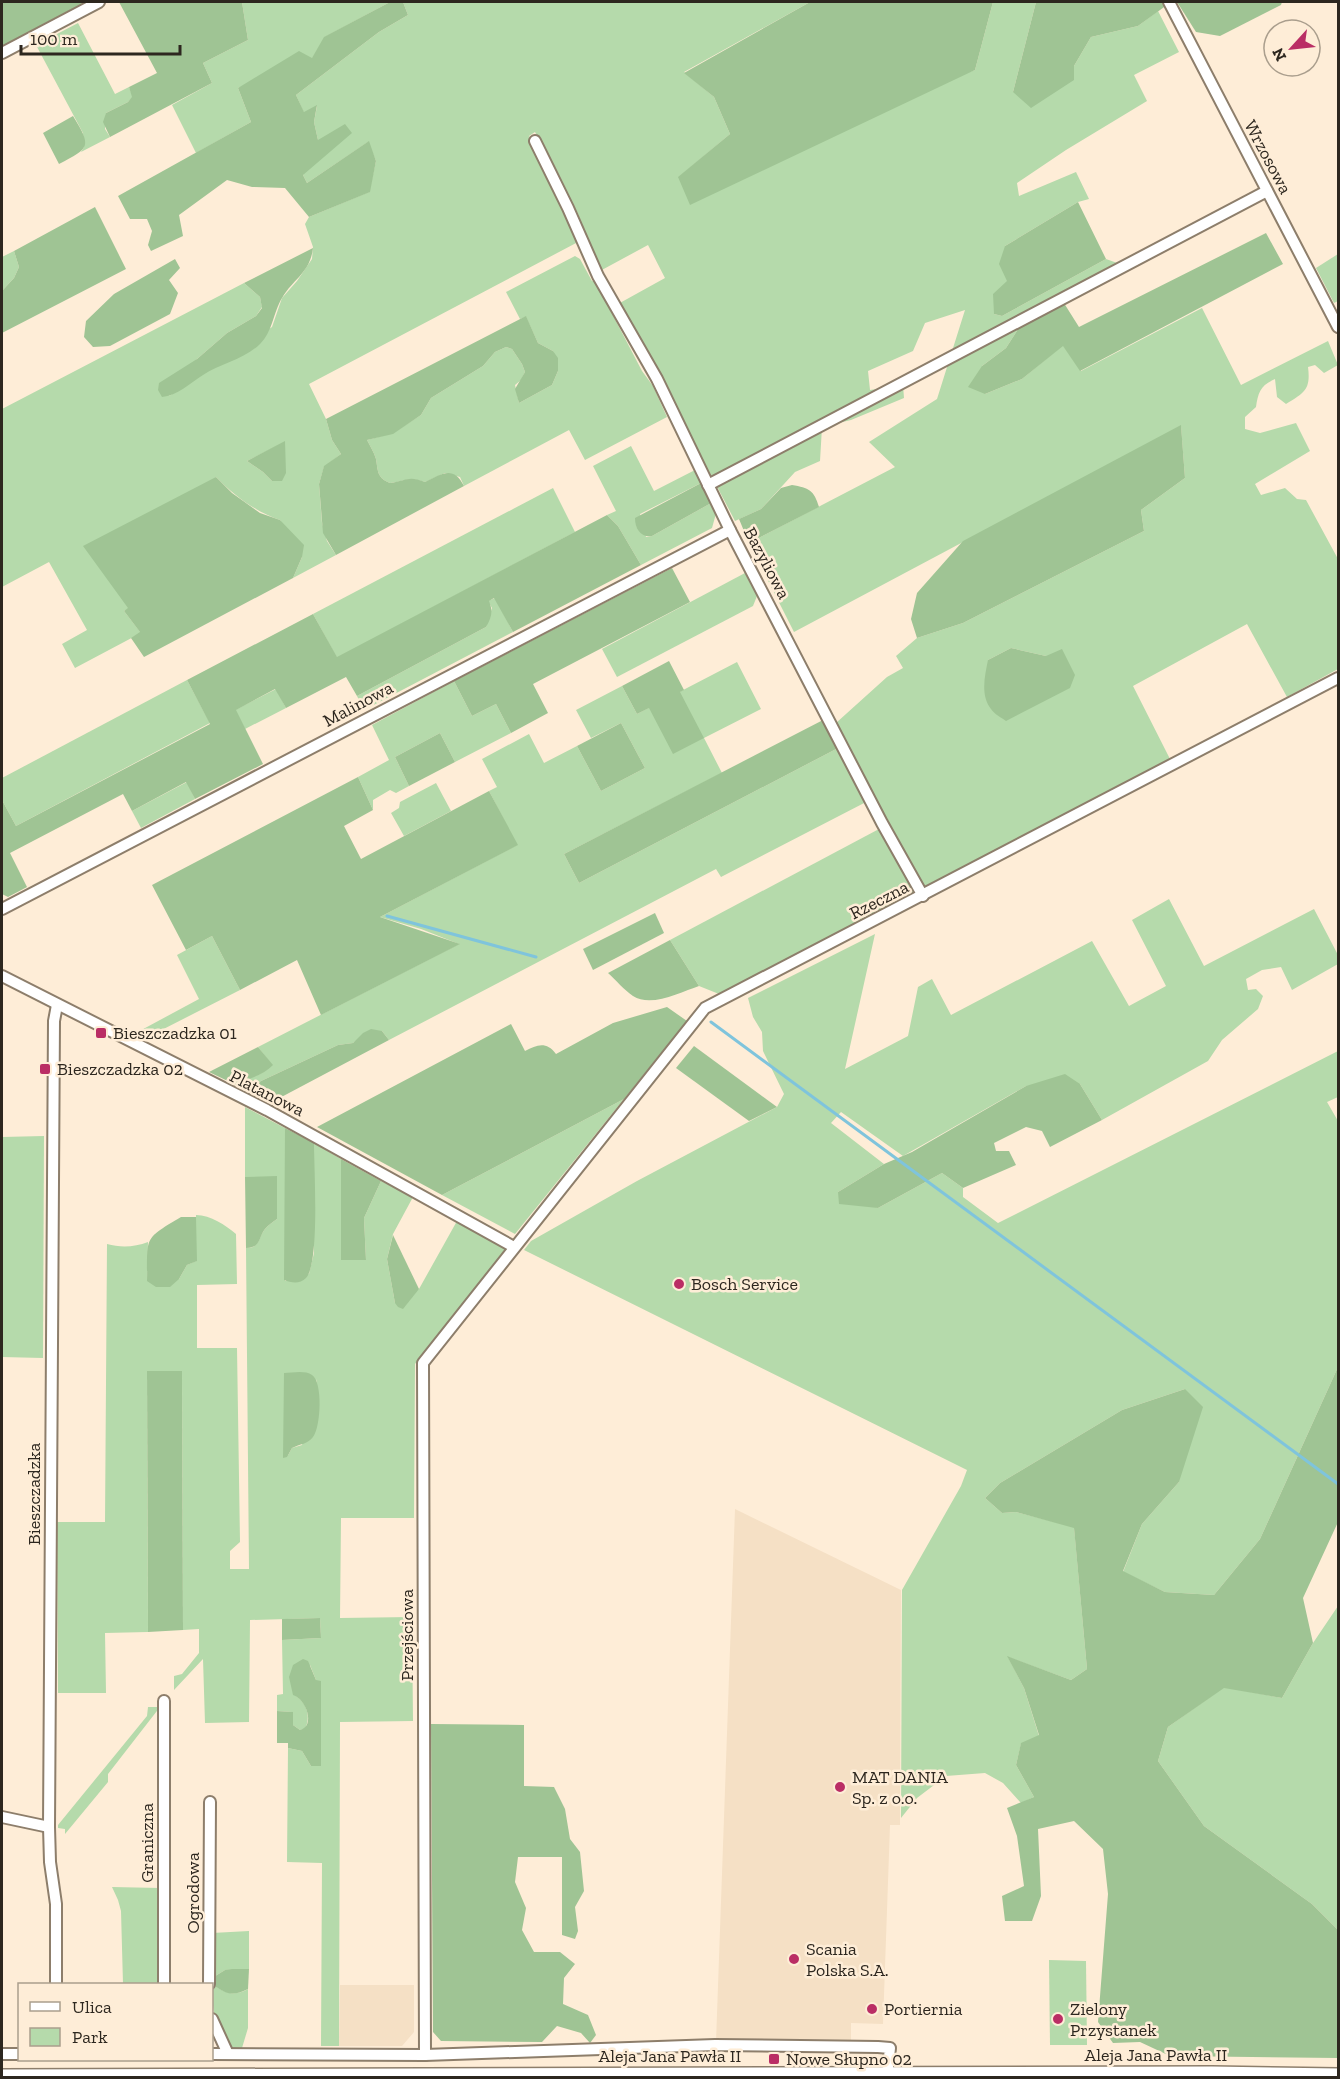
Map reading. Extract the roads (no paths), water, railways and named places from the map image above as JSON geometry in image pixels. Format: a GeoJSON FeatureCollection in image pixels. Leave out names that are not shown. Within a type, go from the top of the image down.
{"type":"FeatureCollection","features":[{"type":"Feature","properties":{"kind":"main road","name":"Aleja Jana Pawła II"},"geometry":{"type":"LineString","coordinates":[[2,2077],[911,2077],[1212,2074],[1338,2076]]}},
{"type":"Feature","properties":{"kind":"street"},"geometry":{"type":"LineString","coordinates":[[2,53],[99,2]]}},
{"type":"Feature","properties":{"kind":"street","name":"Wrzosowa"},"geometry":{"type":"LineString","coordinates":[[1169,2],[1338,327]]}},
{"type":"Feature","properties":{"kind":"street","name":"Bazyliowa"},"geometry":{"type":"LineString","coordinates":[[535,141],[584,246],[627,330],[657,379],[730,530],[882,823],[923,896]]}},
{"type":"Feature","properties":{"kind":"street"},"geometry":{"type":"LineString","coordinates":[[708,485],[1267,190]]}},
{"type":"Feature","properties":{"kind":"street","name":"Malinowa"},"geometry":{"type":"LineString","coordinates":[[2,909],[730,530]]}},
{"type":"Feature","properties":{"kind":"street","name":"Rzeczna"},"geometry":{"type":"LineString","coordinates":[[514,1247],[705,1008],[1338,678]]}},
{"type":"Feature","properties":{"kind":"street","name":"Platanowa"},"geometry":{"type":"LineString","coordinates":[[2,976],[267,1110],[514,1247]]}},
{"type":"Feature","properties":{"kind":"street","name":"Bieszczadzka"},"geometry":{"type":"LineString","coordinates":[[56,1983],[56,1904],[50,1862],[49,1827],[54,1021],[57,1005]]}},
{"type":"Feature","properties":{"kind":"street","name":"Przejściowa"},"geometry":{"type":"LineString","coordinates":[[425,2055],[423,1364],[514,1247]]}},
{"type":"Feature","properties":{"kind":"street","name":"Graniczna"},"geometry":{"type":"LineString","coordinates":[[164,1701],[164,1983]]}},
{"type":"Feature","properties":{"kind":"street","name":"Ogrodowa"},"geometry":{"type":"LineString","coordinates":[[209,1983],[210,1802]]}},
{"type":"Feature","properties":{"kind":"street"},"geometry":{"type":"LineString","coordinates":[[2,1817],[49,1827]]}},
{"type":"Feature","properties":{"kind":"street"},"geometry":{"type":"LineString","coordinates":[[213,2021],[228,2054]]}},
{"type":"Feature","properties":{"kind":"street"},"geometry":{"type":"LineString","coordinates":[[213,2054],[425,2055],[715,2045],[879,2047],[890,2048],[887,2076]]}},
{"type":"Feature","properties":{"kind":"street"},"geometry":{"type":"LineString","coordinates":[[2,2054],[18,2054]]}},
{"type":"Feature","properties":{"kind":"waterway"},"geometry":{"type":"LineString","coordinates":[[387,916],[536,957]]}},
{"type":"Feature","properties":{"kind":"waterway"},"geometry":{"type":"LineString","coordinates":[[711,1022],[1338,1484]]}},
{"type":"Feature","properties":{"kind":"place","name":"Bieszczadzka 01"},"geometry":{"type":"Point","coordinates":[101,1033]}},
{"type":"Feature","properties":{"kind":"place","name":"Bieszczadzka 02"},"geometry":{"type":"Point","coordinates":[45,1069]}},
{"type":"Feature","properties":{"kind":"place","name":"Bosch Service"},"geometry":{"type":"Point","coordinates":[679,1284]}},
{"type":"Feature","properties":{"kind":"place","name":"MAT DANIA Sp. z o.o."},"geometry":{"type":"Point","coordinates":[840,1787]}},
{"type":"Feature","properties":{"kind":"place","name":"Scania Polska S.A."},"geometry":{"type":"Point","coordinates":[794,1959]}},
{"type":"Feature","properties":{"kind":"place","name":"Portiernia"},"geometry":{"type":"Point","coordinates":[872,2009]}},
{"type":"Feature","properties":{"kind":"place","name":"Zielony Przystanek"},"geometry":{"type":"Point","coordinates":[1058,2019]}},
{"type":"Feature","properties":{"kind":"place","name":"Nowe Słupno 02"},"geometry":{"type":"Point","coordinates":[774,2059]}}]}
